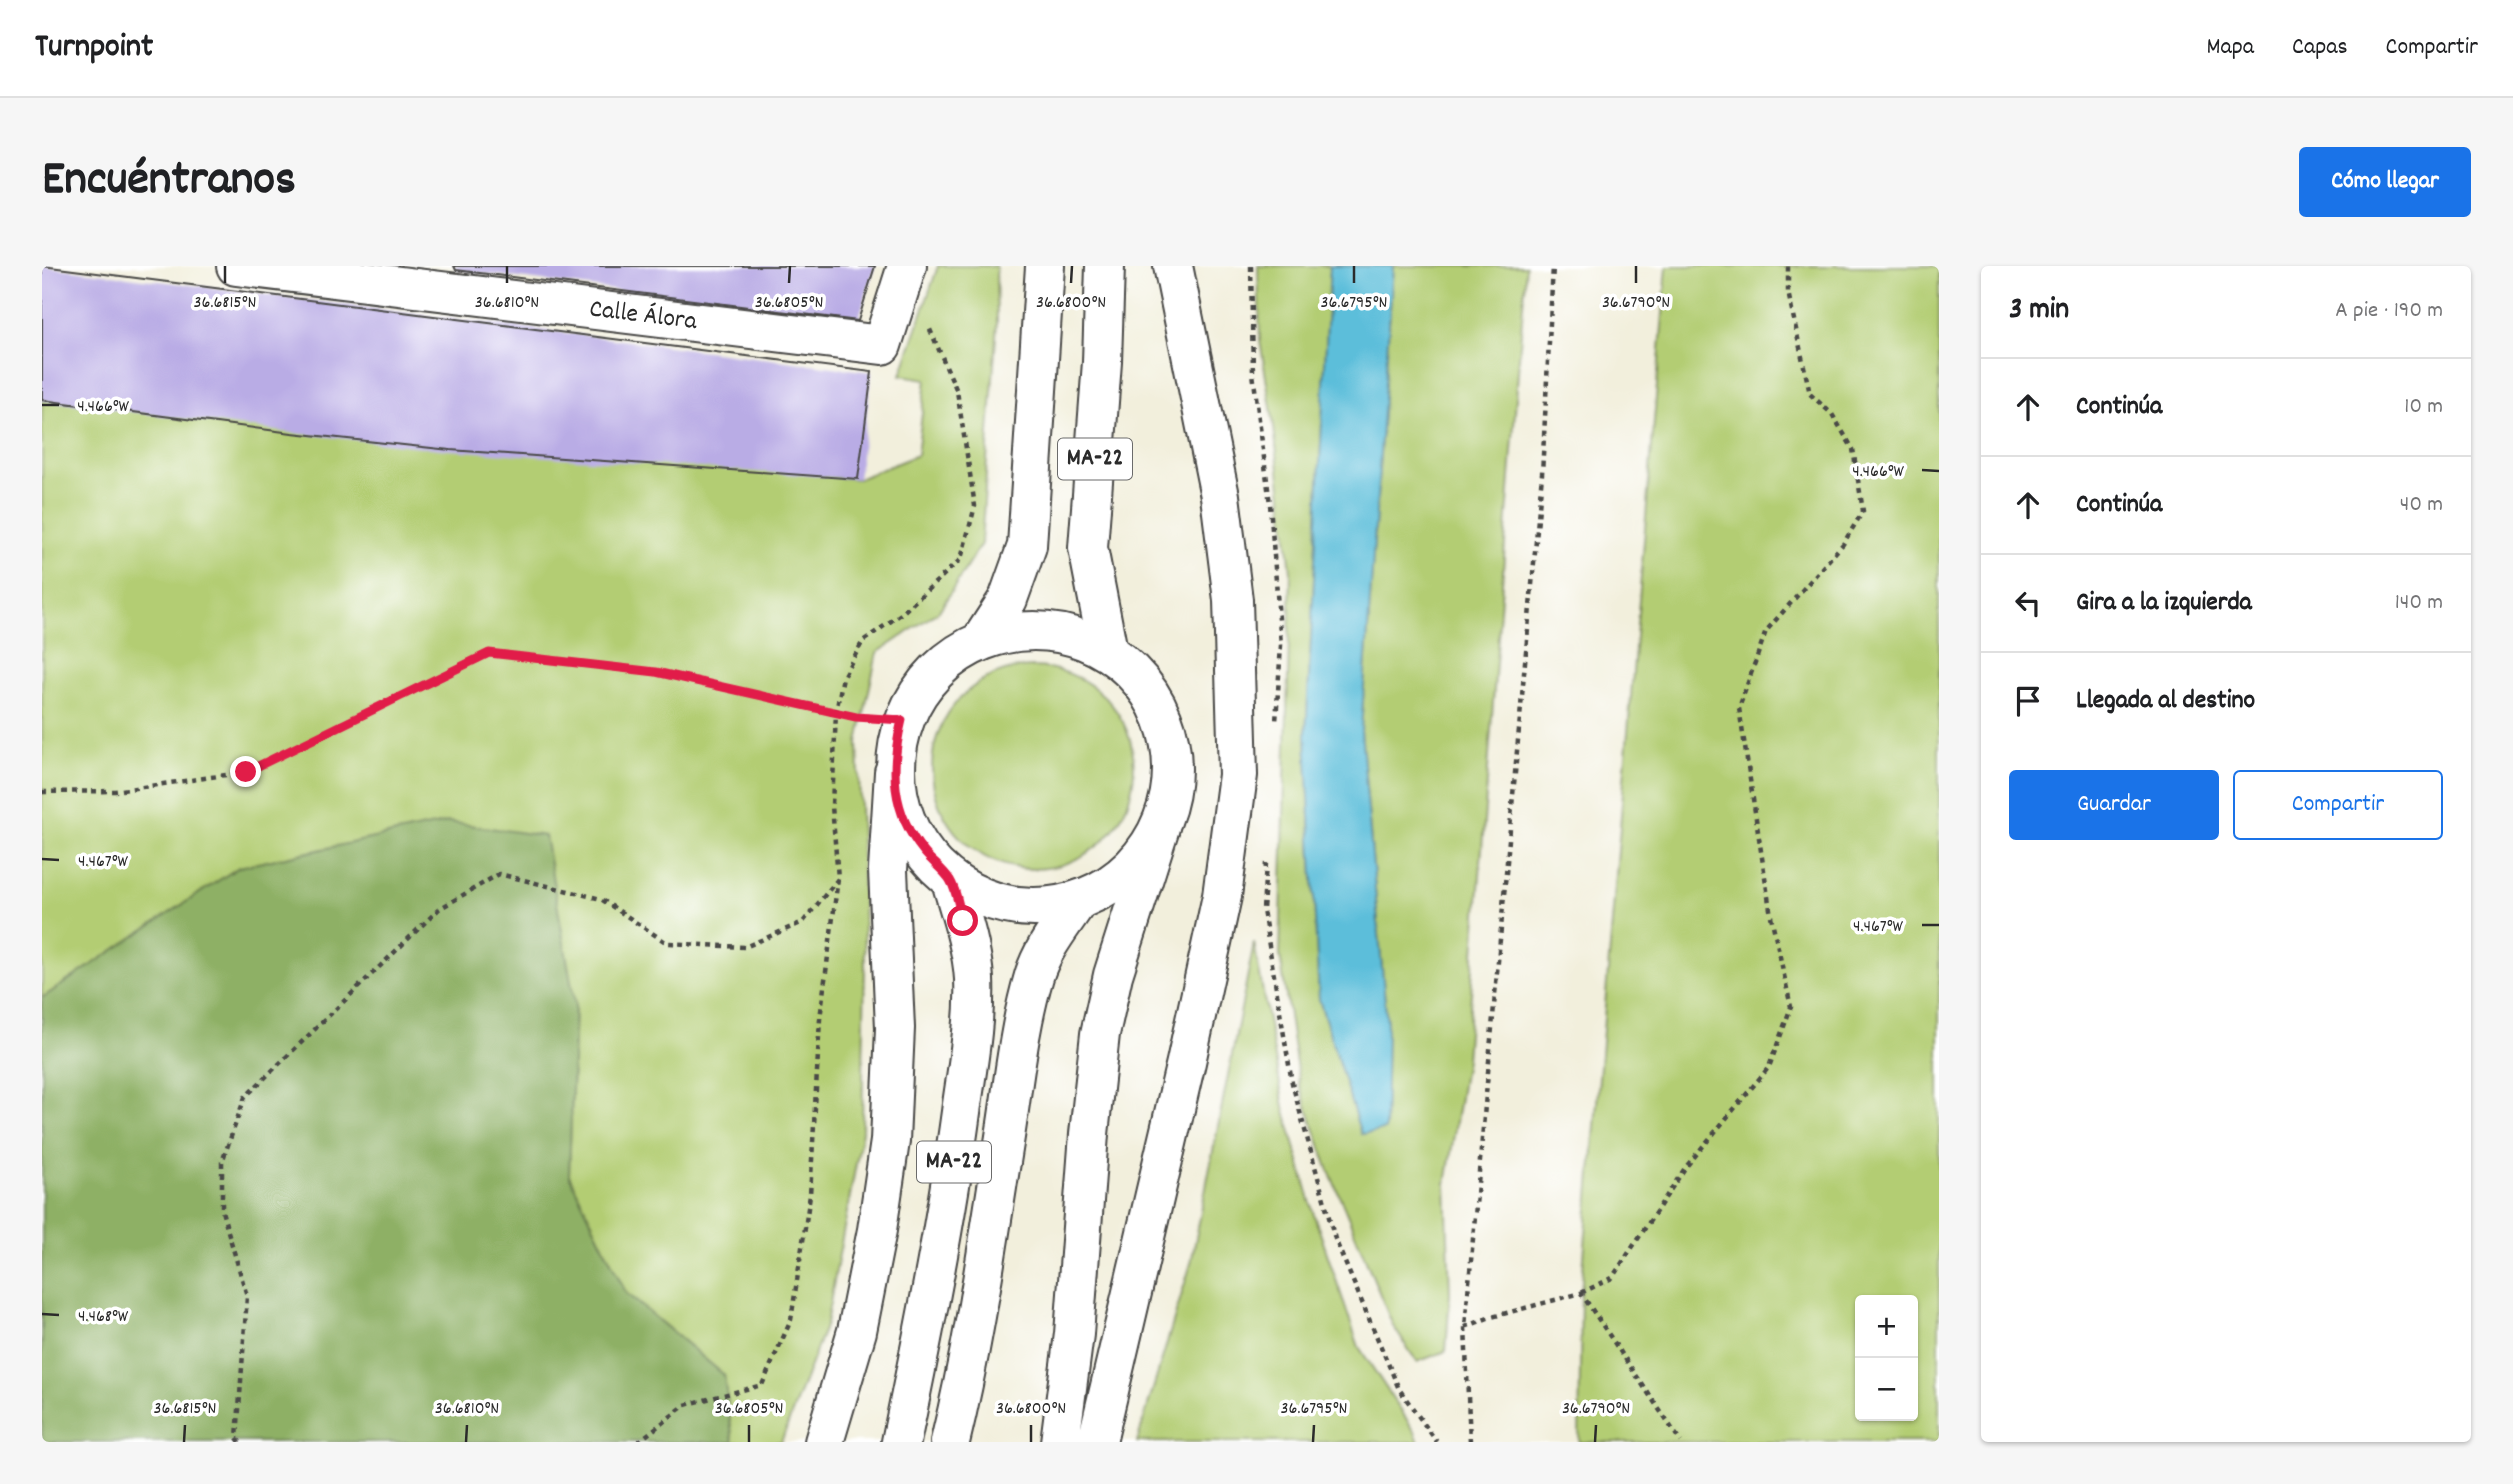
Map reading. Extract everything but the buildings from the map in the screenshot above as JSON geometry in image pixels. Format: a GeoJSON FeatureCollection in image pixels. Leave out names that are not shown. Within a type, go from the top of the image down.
{"type":"FeatureCollection","features":[{"type":"Feature","properties":{"kind":"main road","name":"Calle Álora"},"geometry":{"type":"LineString","coordinates":[[236,266],[415,277],[882,345],[893,306]]}},
{"type":"Feature","properties":{"kind":"main road"},"geometry":{"type":"LineString","coordinates":[[893,306],[907,266]]}},
{"type":"Feature","properties":{"kind":"main road","name":"MA-22"},"geometry":{"type":"LineString","coordinates":[[982,639],[1008,599],[1027,546],[1045,266]]}},
{"type":"Feature","properties":{"kind":"main road","name":"MA-22"},"geometry":{"type":"LineString","coordinates":[[1105,266],[1102,362],[1088,548],[1108,651]]}},
{"type":"Feature","properties":{"kind":"main road"},"geometry":{"type":"LineString","coordinates":[[1097,1442],[1219,909],[1238,775],[1233,600],[1223,522],[1173,266]]}},
{"type":"Feature","properties":{"kind":"main road","name":"MA-22"},"geometry":{"type":"LineString","coordinates":[[1025,629],[1081,638],[1108,651],[1144,684],[1166,728],[1173,775],[1169,801],[1160,827],[1136,863],[1114,884],[1064,906],[1007,907],[951,881],[923,850],[900,809],[894,772],[896,746],[902,720],[916,694],[939,666],[982,639],[1025,629]]}},
{"type":"Feature","properties":{"kind":"main road"},"geometry":{"type":"LineString","coordinates":[[824,1442],[857,1331],[877,1230],[890,1141],[895,1028],[888,870],[894,772]]}},
{"type":"Feature","properties":{"kind":"main road"},"geometry":{"type":"LineString","coordinates":[[1060,1442],[1074,1334],[1089,1134],[1100,1034],[1113,975],[1160,827]]}},
{"type":"Feature","properties":{"kind":"main road","name":"MA-22"},"geometry":{"type":"LineString","coordinates":[[901,1442],[929,1303],[970,1045],[974,979],[963,921],[951,881]]}},
{"type":"Feature","properties":{"kind":"main road","name":"MA-22"},"geometry":{"type":"LineString","coordinates":[[950,1442],[961,1397],[988,1245],[1021,1034],[1035,974],[1051,941],[1077,902]]}},
{"type":"Feature","properties":{"kind":"path"},"geometry":{"type":"LineString","coordinates":[[1251,266],[1253,373],[1270,504],[1281,645],[1275,729]]}},
{"type":"Feature","properties":{"kind":"path"},"geometry":{"type":"LineString","coordinates":[[1470,1442],[1465,1327],[1542,474],[1553,266]]}},
{"type":"Feature","properties":{"kind":"path"},"geometry":{"type":"LineString","coordinates":[[1465,1327],[1581,1293],[1612,1278],[1685,1168],[1769,1067],[1791,1007],[1771,916],[1740,708],[1766,631],[1843,544],[1863,511],[1853,449],[1832,414],[1810,394],[1788,292],[1788,266]]}},
{"type":"Feature","properties":{"kind":"path"},"geometry":{"type":"LineString","coordinates":[[638,1442],[685,1405],[762,1385],[791,1320],[810,1195],[820,1019],[838,878],[832,806],[836,712],[842,677],[863,641],[901,614],[961,559],[975,506],[957,391],[928,326],[893,306]]}},
{"type":"Feature","properties":{"kind":"path"},"geometry":{"type":"LineString","coordinates":[[42,792],[116,791],[246,772],[489,653],[656,672],[868,719],[902,720]]}},
{"type":"Feature","properties":{"kind":"path"},"geometry":{"type":"LineString","coordinates":[[1267,854],[1263,910],[1292,1083],[1335,1239],[1399,1389],[1437,1442]]}},
{"type":"Feature","properties":{"kind":"path"},"geometry":{"type":"LineString","coordinates":[[240,1442],[237,1438],[247,1296],[222,1211],[222,1162],[245,1097],[439,909],[499,874],[601,899],[667,943],[745,947],[803,922],[838,878]]}},
{"type":"Feature","properties":{"kind":"path"},"geometry":{"type":"LineString","coordinates":[[1581,1293],[1681,1442]]}},
{"type":"Feature","properties":{"kind":"green space"},"geometry":{"type":"Polygon","coordinates":[[[938,266],[996,266],[997,322],[981,544],[939,611],[877,653],[858,742],[865,963],[862,1132],[826,1324],[781,1442],[733,1442],[724,1375],[626,1293],[569,1175],[575,1004],[239,867],[42,998],[42,400],[858,479],[917,455],[926,379],[901,375],[938,266]]]}},
{"type":"Feature","properties":{"kind":"green space"},"geometry":{"type":"Polygon","coordinates":[[[1258,266],[1330,266],[1306,736],[1319,999],[1361,1134],[1385,1129],[1387,1025],[1361,730],[1393,266],[1526,266],[1466,1060],[1446,1184],[1450,1293],[1446,1351],[1417,1362],[1393,1326],[1328,1168],[1299,1084],[1280,955],[1291,571],[1273,420],[1260,341],[1258,266]]]}},
{"type":"Feature","properties":{"kind":"green space"},"geometry":{"type":"Polygon","coordinates":[[[1667,266],[1939,266],[1939,1442],[1579,1442],[1581,1293],[1667,266]]]}},
{"type":"Feature","properties":{"kind":"green space"},"geometry":{"type":"Polygon","coordinates":[[[1033,667],[1072,674],[1105,696],[1127,729],[1134,768],[1127,807],[1105,840],[1072,862],[1033,869],[994,862],[961,840],[939,807],[932,768],[939,729],[961,696],[994,674],[1033,667]]]}},
{"type":"Feature","properties":{"kind":"green space"},"geometry":{"type":"Polygon","coordinates":[[[448,822],[545,836],[575,1004],[569,1175],[626,1293],[724,1375],[733,1442],[42,1442],[42,998],[239,867],[448,822]]]}},
{"type":"Feature","properties":{"kind":"green space"},"geometry":{"type":"Polygon","coordinates":[[[1254,943],[1284,1107],[1314,1215],[1359,1347],[1419,1442],[1137,1442],[1191,1263],[1254,943]]]}},
{"type":"Feature","properties":{"kind":"water"},"geometry":{"type":"Polygon","coordinates":[[[1330,266],[1393,266],[1361,730],[1387,1025],[1385,1130],[1361,1134],[1319,999],[1306,736],[1330,266]]]}},
{"type":"Feature","properties":{"kind":"route"},"geometry":{"type":"LineString","coordinates":[[246,772],[489,653],[656,672],[856,717],[902,720],[894,772],[900,809],[923,850],[951,881],[963,921]]}}]}
